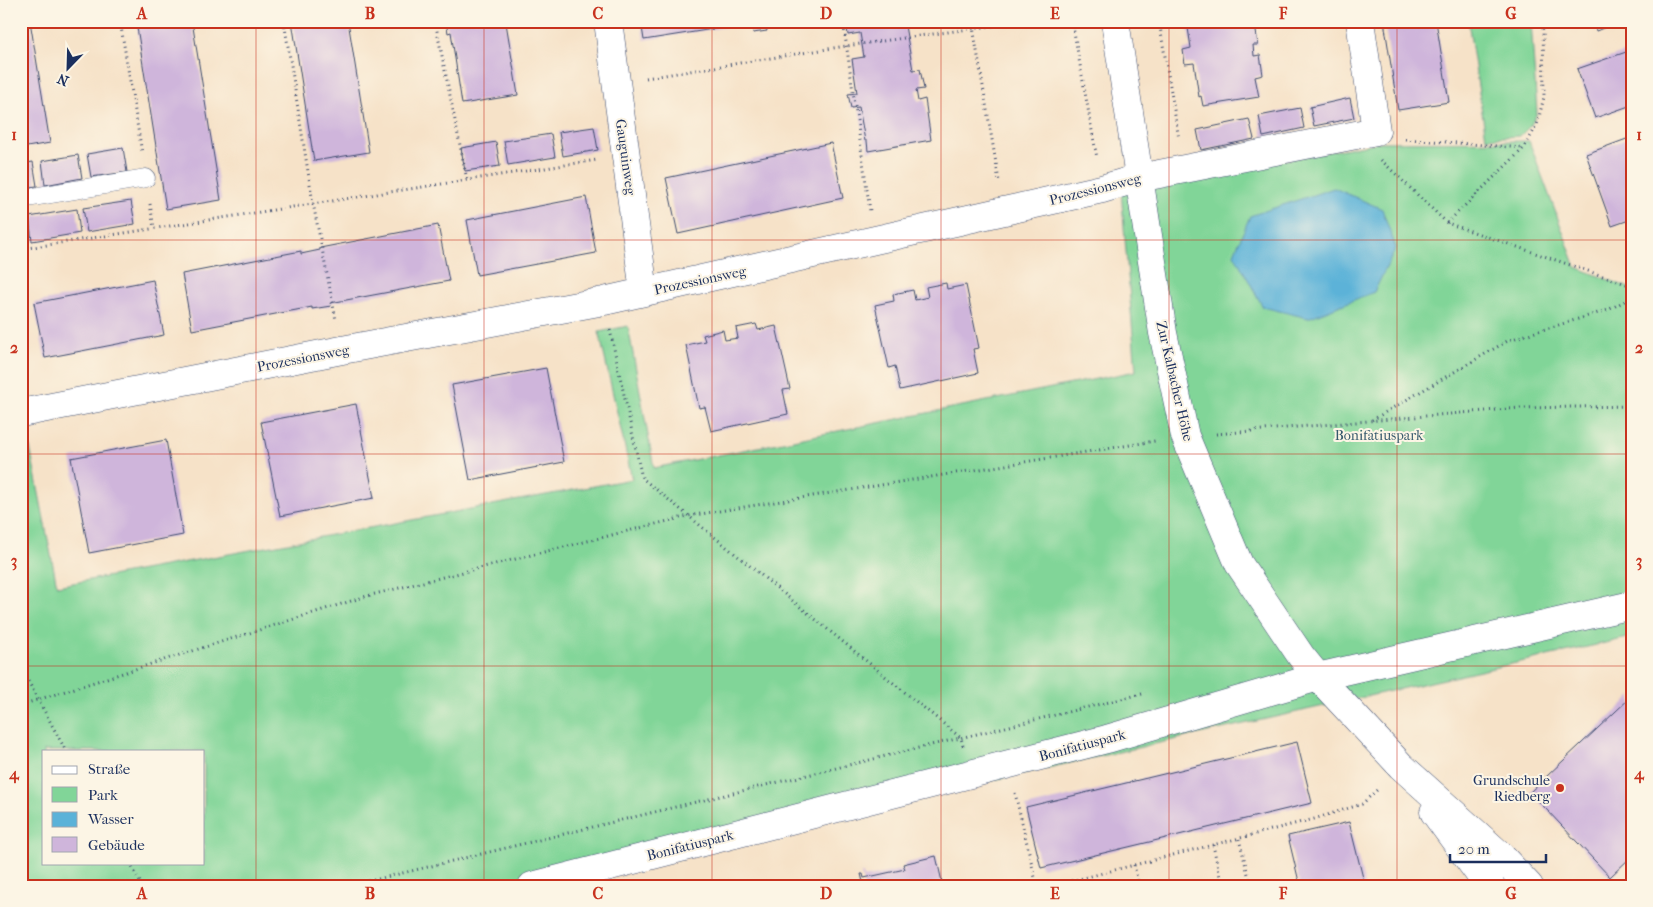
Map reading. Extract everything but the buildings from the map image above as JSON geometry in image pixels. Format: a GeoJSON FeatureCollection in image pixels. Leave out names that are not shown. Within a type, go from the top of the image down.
{"type":"FeatureCollection","features":[{"type":"Feature","properties":{"kind":"street","name":"Gauguinweg"},"geometry":{"type":"LineString","coordinates":[[608,21],[644,292]]}},
{"type":"Feature","properties":{"kind":"street","name":"Zur Kalbacher Höhe"},"geometry":{"type":"LineString","coordinates":[[1115,21],[1162,333],[1185,436],[1239,564],[1301,656],[1318,677],[1401,766],[1500,855],[1529,886]]}},
{"type":"Feature","properties":{"kind":"street"},"geometry":{"type":"LineString","coordinates":[[1360,21],[1365,133]]}},
{"type":"Feature","properties":{"kind":"street","name":"Prozessionsweg"},"geometry":{"type":"LineString","coordinates":[[21,413],[604,301],[874,241],[1139,178],[1365,133]]}},
{"type":"Feature","properties":{"kind":"street","name":"Bonifatiuspark"},"geometry":{"type":"LineString","coordinates":[[532,886],[1107,739],[1318,677],[1632,605]]}},
{"type":"Feature","properties":{"kind":"street","name":"Zur Kalbacher Höhe"},"geometry":{"type":"LineString","coordinates":[[1401,766],[1478,872],[1491,886]]}},
{"type":"Feature","properties":{"kind":"lane"},"geometry":{"type":"LineString","coordinates":[[21,199],[146,178]]}},
{"type":"Feature","properties":{"kind":"path"},"geometry":{"type":"LineString","coordinates":[[120,21],[154,228]]}},
{"type":"Feature","properties":{"kind":"path"},"geometry":{"type":"LineString","coordinates":[[284,21],[313,204],[342,350]]}},
{"type":"Feature","properties":{"kind":"path"},"geometry":{"type":"LineString","coordinates":[[467,21],[435,24],[467,180]]}},
{"type":"Feature","properties":{"kind":"path"},"geometry":{"type":"LineString","coordinates":[[842,21],[874,241]]}},
{"type":"Feature","properties":{"kind":"path"},"geometry":{"type":"LineString","coordinates":[[972,21],[1004,211]]}},
{"type":"Feature","properties":{"kind":"path"},"geometry":{"type":"LineString","coordinates":[[616,83],[846,46],[1028,21]]}},
{"type":"Feature","properties":{"kind":"path"},"geometry":{"type":"LineString","coordinates":[[1072,21],[1102,188]]}},
{"type":"Feature","properties":{"kind":"path"},"geometry":{"type":"LineString","coordinates":[[1159,21],[1184,169]]}},
{"type":"Feature","properties":{"kind":"path"},"geometry":{"type":"LineString","coordinates":[[1446,223],[1524,148],[1537,125],[1544,97],[1543,21]]}},
{"type":"Feature","properties":{"kind":"path"},"geometry":{"type":"LineString","coordinates":[[1365,133],[1446,223],[1632,286]]}},
{"type":"Feature","properties":{"kind":"path"},"geometry":{"type":"LineString","coordinates":[[1404,139],[1524,148]]}},
{"type":"Feature","properties":{"kind":"path"},"geometry":{"type":"LineString","coordinates":[[21,249],[627,155]]}},
{"type":"Feature","properties":{"kind":"path"},"geometry":{"type":"LineString","coordinates":[[1370,421],[1509,340],[1608,310],[1632,297]]}},
{"type":"Feature","properties":{"kind":"path"},"geometry":{"type":"LineString","coordinates":[[604,301],[642,478],[961,738],[964,754]]}},
{"type":"Feature","properties":{"kind":"path"},"geometry":{"type":"LineString","coordinates":[[21,706],[367,596],[688,516],[1185,436],[1520,408],[1632,406]]}},
{"type":"Feature","properties":{"kind":"path"},"geometry":{"type":"LineString","coordinates":[[21,668],[65,750]]}},
{"type":"Feature","properties":{"kind":"path"},"geometry":{"type":"LineString","coordinates":[[349,886],[1153,692]]}},
{"type":"Feature","properties":{"kind":"path"},"geometry":{"type":"LineString","coordinates":[[1052,886],[1239,839],[1362,804],[1401,766]]}},
{"type":"Feature","properties":{"kind":"path"},"geometry":{"type":"LineString","coordinates":[[1016,797],[1037,886]]}},
{"type":"Feature","properties":{"kind":"path"},"geometry":{"type":"LineString","coordinates":[[1239,839],[1250,886]]}},
{"type":"Feature","properties":{"kind":"path"},"geometry":{"type":"LineString","coordinates":[[1213,845],[1222,886]]}},
{"type":"Feature","properties":{"kind":"path"},"geometry":{"type":"LineString","coordinates":[[131,864],[142,886]]}},
{"type":"Feature","properties":{"kind":"path"},"geometry":{"type":"LineString","coordinates":[[1134,865],[1138,886]]}},
{"type":"Feature","properties":{"kind":"green space"},"geometry":{"type":"Polygon","coordinates":[[[1468,21],[1531,21],[1537,113],[1531,125],[1520,136],[1486,138],[1468,21]]]}},
{"type":"Feature","properties":{"kind":"green space","name":"Bonifatiuspark"},"geometry":{"type":"Polygon","coordinates":[[[1529,141],[1576,267],[1632,289],[1632,637],[521,886],[21,886],[21,444],[29,442],[57,586],[632,479],[599,332],[628,326],[654,468],[1136,371],[1121,191],[1380,142],[1529,141]]]}},
{"type":"Feature","properties":{"kind":"water"},"geometry":{"type":"Polygon","coordinates":[[[1334,188],[1382,209],[1396,248],[1374,292],[1308,318],[1263,307],[1234,254],[1250,216],[1334,188]]]}},
{"type":"Feature","properties":{"kind":"place","name":"Grundschule Riedberg"},"geometry":{"type":"Point","coordinates":[1560,788]}}]}
